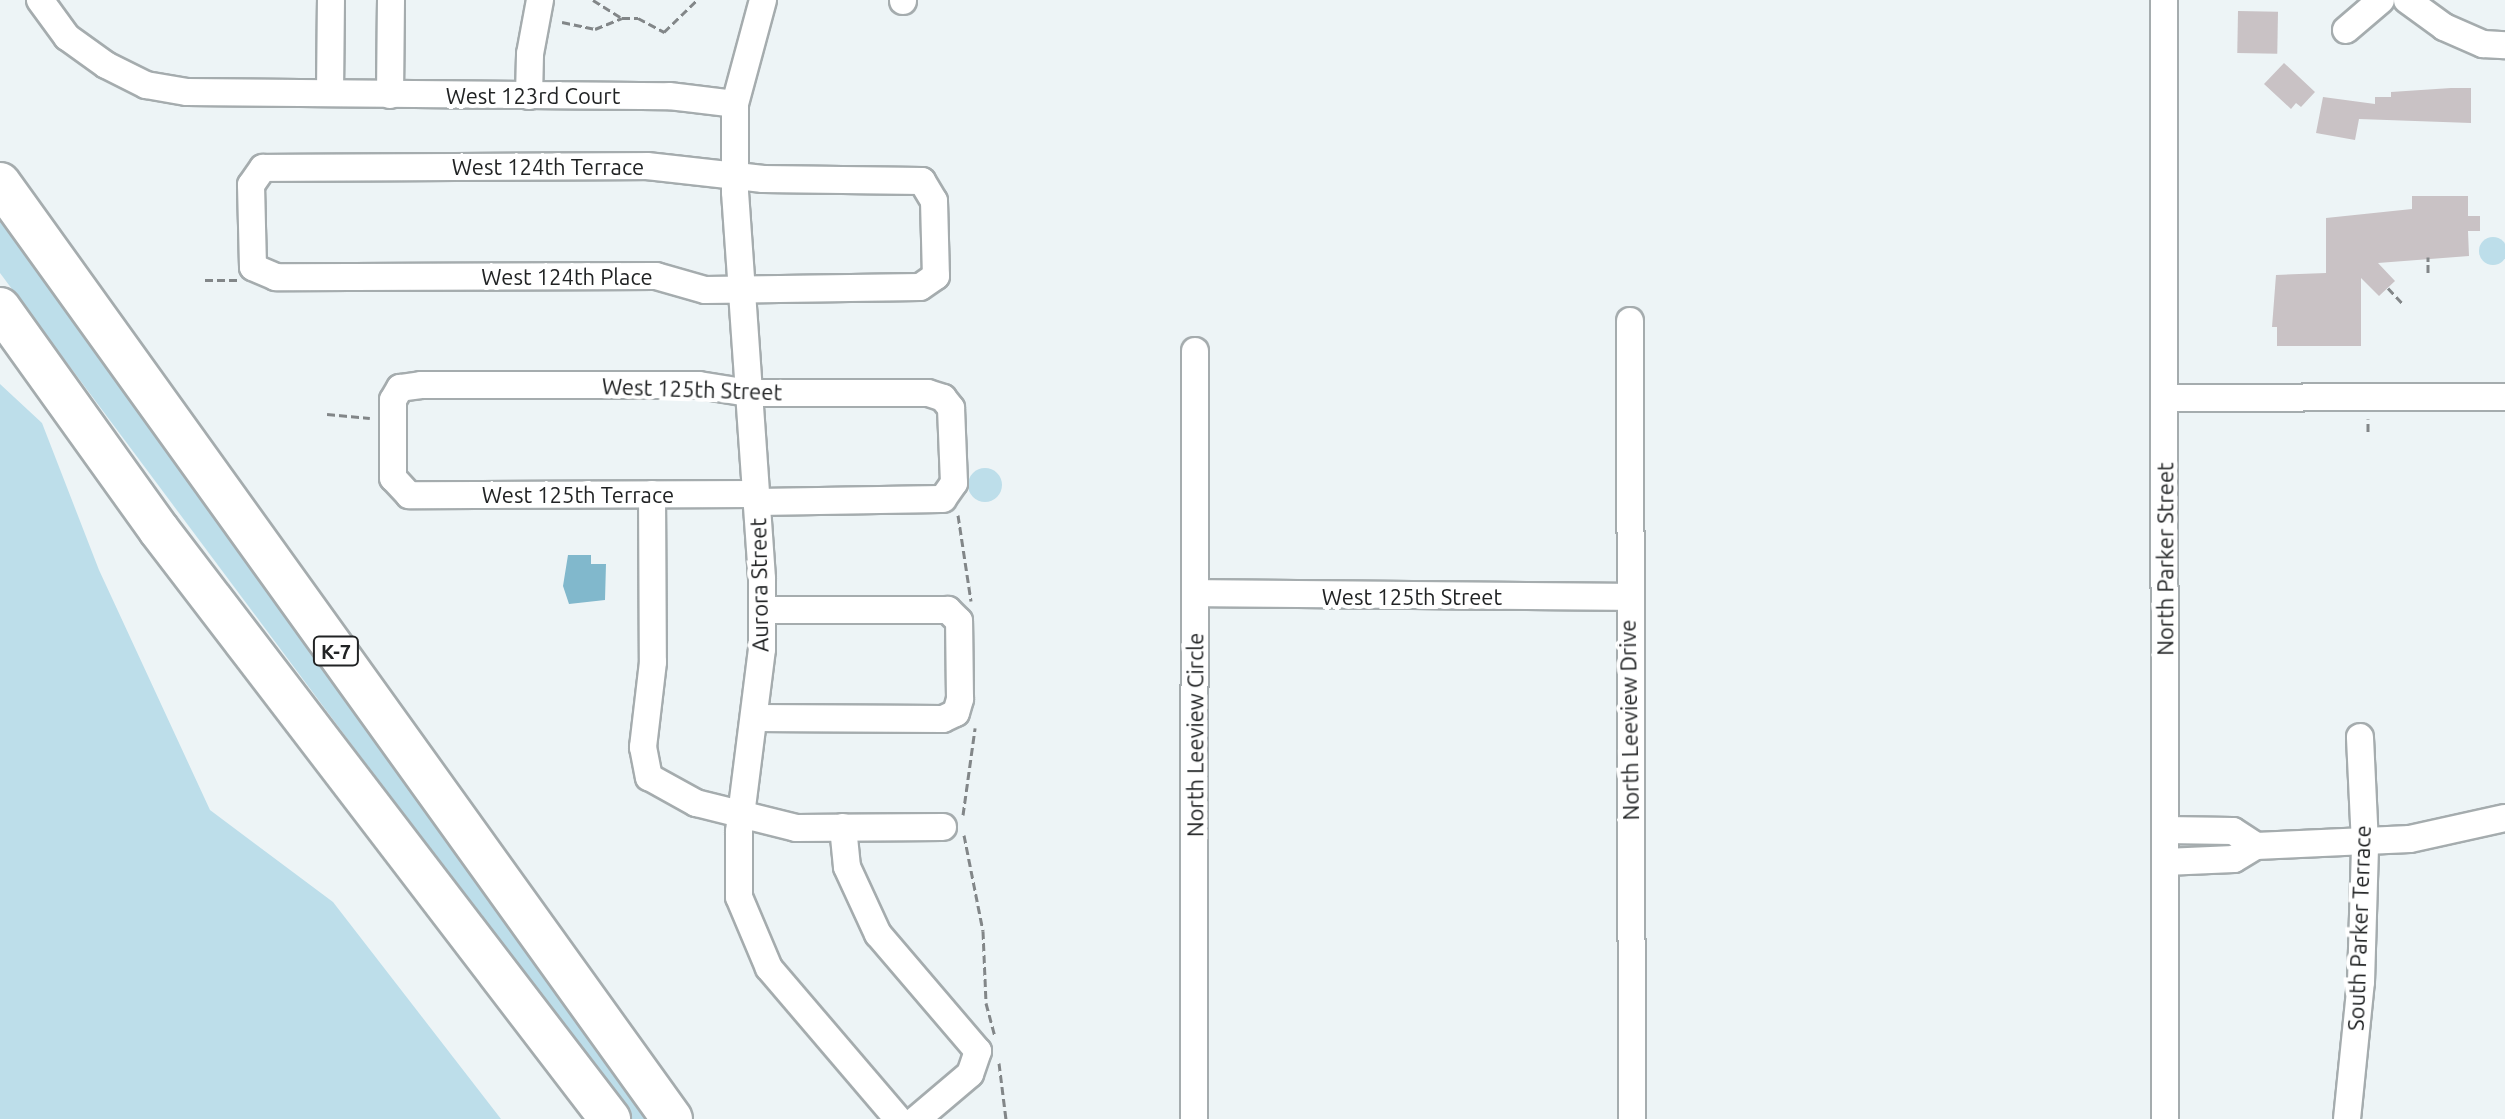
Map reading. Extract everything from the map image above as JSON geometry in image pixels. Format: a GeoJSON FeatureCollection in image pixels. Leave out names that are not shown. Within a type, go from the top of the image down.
{"type":"FeatureCollection","features":[{"type":"Feature","properties":{"kind":"highway","name":"K-7"},"geometry":{"type":"LineString","coordinates":[[0,183],[672,1119]]}},
{"type":"Feature","properties":{"kind":"highway"},"geometry":{"type":"LineString","coordinates":[[0,308],[159,530],[284,687],[610,1119]]}},
{"type":"Feature","properties":{"kind":"street","name":"West 123rd Court"},"geometry":{"type":"LineString","coordinates":[[40,0],[67,37],[146,85],[187,92],[669,96],[735,104]]}},
{"type":"Feature","properties":{"kind":"street"},"geometry":{"type":"LineString","coordinates":[[330,93],[331,0]]}},
{"type":"Feature","properties":{"kind":"street"},"geometry":{"type":"LineString","coordinates":[[390,95],[391,0]]}},
{"type":"Feature","properties":{"kind":"street"},"geometry":{"type":"LineString","coordinates":[[529,96],[530,54],[540,0]]}},
{"type":"Feature","properties":{"kind":"street","name":"Aurora Street"},"geometry":{"type":"LineString","coordinates":[[763,0],[735,104],[735,177],[762,610],[755,718],[741,812],[739,897],[752,937],[795,1002],[898,1119]]}},
{"type":"Feature","properties":{"kind":"street","name":"North Parker Street"},"geometry":{"type":"LineString","coordinates":[[2164,0],[2165,1119]]}},
{"type":"Feature","properties":{"kind":"street"},"geometry":{"type":"LineString","coordinates":[[2346,30],[2381,0]]}},
{"type":"Feature","properties":{"kind":"street"},"geometry":{"type":"LineString","coordinates":[[2407,0],[2444,27],[2483,44],[2505,45]]}},
{"type":"Feature","properties":{"kind":"street","name":"West 124th Terrace"},"geometry":{"type":"LineString","coordinates":[[251,273],[251,185],[263,168],[647,166],[735,177],[916,180],[926,183],[932,194]]}},
{"type":"Feature","properties":{"kind":"street","name":"West 124th Place"},"geometry":{"type":"LineString","coordinates":[[251,273],[276,277],[656,276],[705,290],[927,286],[936,276],[932,194]]}},
{"type":"Feature","properties":{"kind":"street","name":"North Leeview Drive"},"geometry":{"type":"LineString","coordinates":[[1630,321],[1628,597],[1632,1119]]}},
{"type":"Feature","properties":{"kind":"street","name":"North Leeview Circle"},"geometry":{"type":"LineString","coordinates":[[1194,1119],[1195,351]]}},
{"type":"Feature","properties":{"kind":"street","name":"West 125th Street"},"geometry":{"type":"LineString","coordinates":[[401,492],[392,467],[393,400],[400,388],[699,385],[749,393],[937,394],[951,408],[953,505]]}},
{"type":"Feature","properties":{"kind":"street"},"geometry":{"type":"LineString","coordinates":[[2164,398],[2505,397]]}},
{"type":"Feature","properties":{"kind":"street","name":"West 125th Terrace"},"geometry":{"type":"LineString","coordinates":[[401,492],[652,494],[953,505]]}},
{"type":"Feature","properties":{"kind":"street"},"geometry":{"type":"LineString","coordinates":[[652,494],[653,662],[644,763],[649,777],[696,803],[796,828],[943,827]]}},
{"type":"Feature","properties":{"kind":"street","name":"West 125th Street"},"geometry":{"type":"LineString","coordinates":[[1196,593],[1628,597]]}},
{"type":"Feature","properties":{"kind":"street"},"geometry":{"type":"LineString","coordinates":[[755,718],[952,716],[960,699],[959,621],[948,610],[762,610]]}},
{"type":"Feature","properties":{"kind":"street","name":"South Parker Terrace"},"geometry":{"type":"LineString","coordinates":[[2347,1119],[2361,982],[2365,844],[2360,737]]}},
{"type":"Feature","properties":{"kind":"street"},"geometry":{"type":"LineString","coordinates":[[2165,862],[2234,859],[2256,846],[2365,844],[2505,818]]}},
{"type":"Feature","properties":{"kind":"street"},"geometry":{"type":"LineString","coordinates":[[843,827],[847,867],[878,934],[978,1051],[970,1074],[917,1119]]}},
{"type":"Feature","properties":{"kind":"street"},"geometry":{"type":"LineString","coordinates":[[2165,830],[2233,831],[2256,846]]}},
{"type":"Feature","properties":{"kind":"path"},"geometry":{"type":"LineString","coordinates":[[593,0],[622,18]]}},
{"type":"Feature","properties":{"kind":"path"},"geometry":{"type":"LineString","coordinates":[[562,22],[595,29],[622,18],[638,18],[664,32],[697,0]]}},
{"type":"Feature","properties":{"kind":"path"},"geometry":{"type":"LineString","coordinates":[[2428,257],[2428,273]]}},
{"type":"Feature","properties":{"kind":"path"},"geometry":{"type":"LineString","coordinates":[[205,280],[251,273]]}},
{"type":"Feature","properties":{"kind":"path"},"geometry":{"type":"LineString","coordinates":[[2388,288],[2404,305]]}},
{"type":"Feature","properties":{"kind":"path"},"geometry":{"type":"LineString","coordinates":[[327,414],[382,418]]}},
{"type":"Feature","properties":{"kind":"path"},"geometry":{"type":"LineString","coordinates":[[953,505],[972,611]]}},
{"type":"Feature","properties":{"kind":"path"},"geometry":{"type":"LineString","coordinates":[[975,724],[964,833],[997,1044]]}},
{"type":"Feature","properties":{"kind":"path"},"geometry":{"type":"LineString","coordinates":[[998,1055],[1006,1119]]}},
{"type":"Feature","properties":{"kind":"shaded area"},"geometry":{"type":"Polygon","coordinates":[[[0,212],[649,1119],[631,1119],[0,273],[0,212]]]}},
{"type":"Feature","properties":{"kind":"shaded area"},"geometry":{"type":"Polygon","coordinates":[[[2493,237],[2503,241],[2507,251],[2503,261],[2493,265],[2483,261],[2479,251],[2483,241],[2493,237]]]}},
{"type":"Feature","properties":{"kind":"shaded area"},"geometry":{"type":"Polygon","coordinates":[[[0,384],[42,423],[99,570],[210,810],[333,902],[501,1119],[0,1119],[0,384]]]}},
{"type":"Feature","properties":{"kind":"shaded area"},"geometry":{"type":"Polygon","coordinates":[[[985,468],[997,473],[1002,485],[997,497],[985,502],[973,497],[968,485],[973,473],[985,468]]]}},
{"type":"Feature","properties":{"kind":"shaded area"},"geometry":{"type":"Polygon","coordinates":[[[568,555],[591,555],[591,564],[606,564],[605,600],[569,604],[563,586],[568,555]]]}},
{"type":"Feature","properties":{"kind":"building"},"geometry":{"type":"Polygon","coordinates":[[[2238,11],[2278,12],[2277,54],[2237,53],[2238,11]]]}},
{"type":"Feature","properties":{"kind":"building"},"geometry":{"type":"Polygon","coordinates":[[[2284,63],[2315,92],[2301,107],[2296,103],[2291,109],[2264,84],[2284,63]]]}},
{"type":"Feature","properties":{"kind":"building"},"geometry":{"type":"Polygon","coordinates":[[[2471,88],[2471,123],[2359,119],[2355,140],[2316,133],[2323,97],[2375,104],[2375,97],[2391,97],[2391,92],[2471,88]]]}},
{"type":"Feature","properties":{"kind":"building"},"geometry":{"type":"Polygon","coordinates":[[[2412,196],[2468,196],[2468,216],[2480,216],[2480,231],[2468,231],[2469,256],[2378,263],[2395,281],[2379,296],[2361,278],[2361,346],[2277,346],[2277,327],[2272,327],[2276,275],[2326,273],[2326,218],[2412,209],[2412,196]]]}}]}
